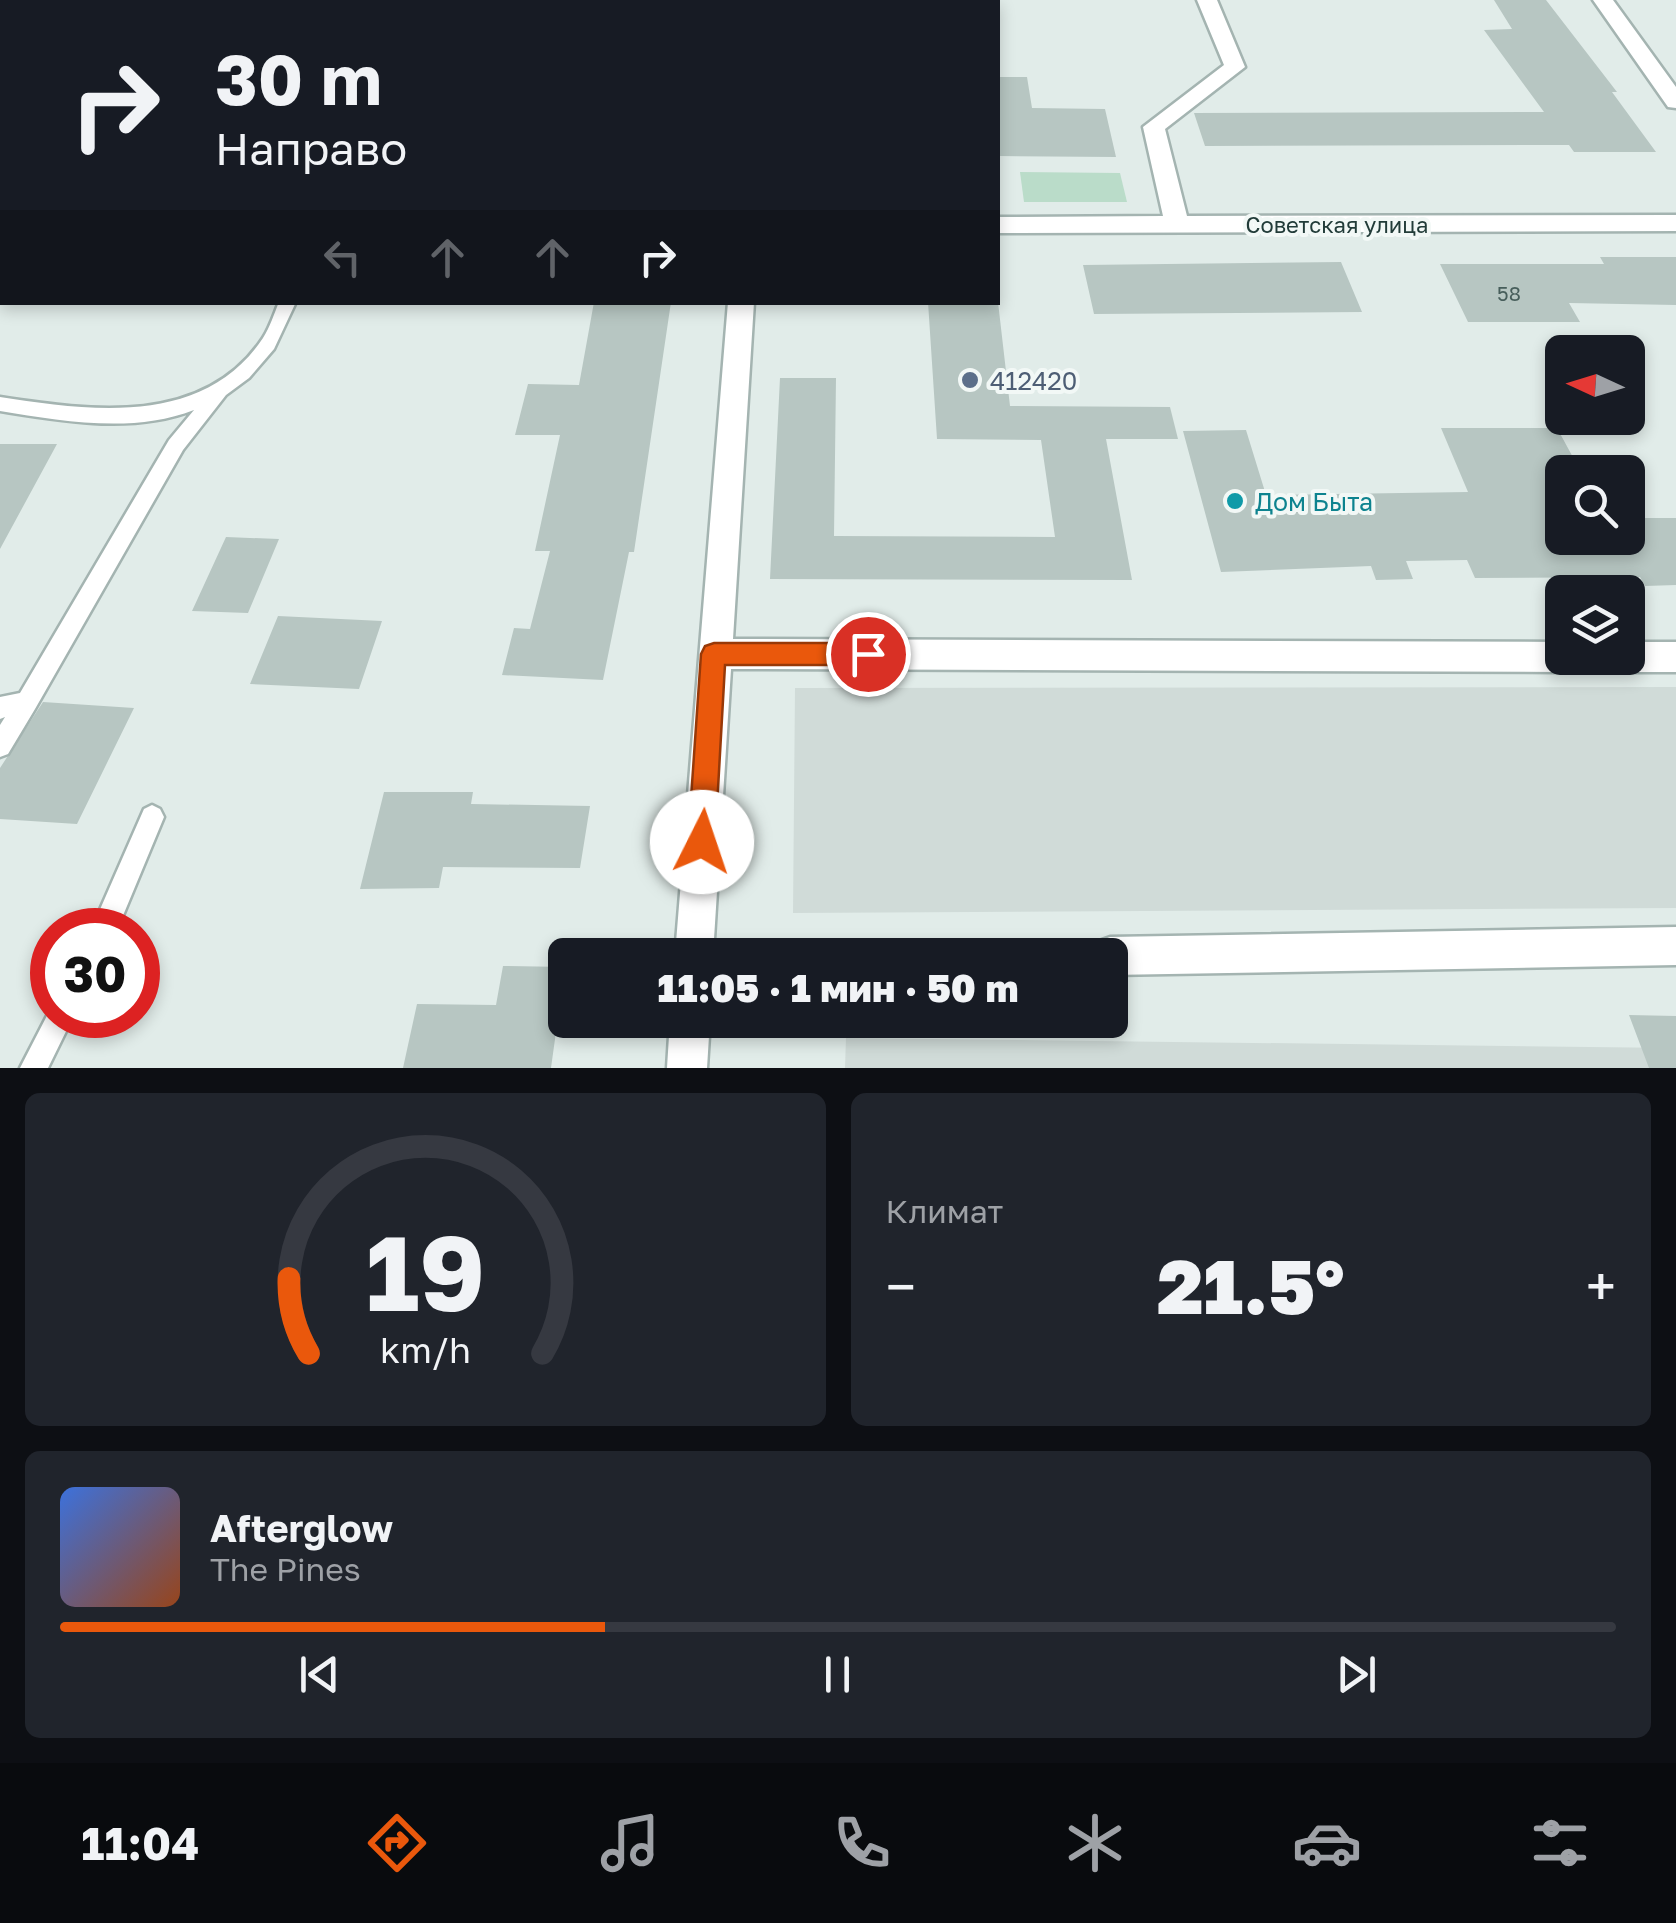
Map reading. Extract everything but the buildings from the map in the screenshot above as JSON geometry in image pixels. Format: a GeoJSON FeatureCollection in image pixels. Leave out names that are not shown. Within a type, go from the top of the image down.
{"type":"FeatureCollection","features":[{"type":"Feature","properties":{"kind":"street"},"geometry":{"type":"LineString","coordinates":[[1177,224],[1154,127],[1235,67],[1207,0]]}},
{"type":"Feature","properties":{"kind":"street"},"geometry":{"type":"LineString","coordinates":[[1603,0],[1676,102]]}},
{"type":"Feature","properties":{"kind":"street","name":"Советская улица"},"geometry":{"type":"LineString","coordinates":[[1000,224],[1676,223]]}},
{"type":"Feature","properties":{"kind":"street"},"geometry":{"type":"LineString","coordinates":[[695,938],[741,305]]}},
{"type":"Feature","properties":{"kind":"street"},"geometry":{"type":"LineString","coordinates":[[714,654],[1545,657]]}},
{"type":"Feature","properties":{"kind":"street"},"geometry":{"type":"LineString","coordinates":[[1645,657],[1676,657]]}},
{"type":"Feature","properties":{"kind":"street"},"geometry":{"type":"LineString","coordinates":[[1128,956],[1676,946]]}},
{"type":"Feature","properties":{"kind":"street"},"geometry":{"type":"LineString","coordinates":[[687,1068],[689,1038]]}},
{"type":"Feature","properties":{"kind":"lane"},"geometry":{"type":"LineString","coordinates":[[0,746],[176,445],[217,395],[267,346],[287,305]]}},
{"type":"Feature","properties":{"kind":"lane"},"geometry":{"type":"LineString","coordinates":[[1,406],[125,420],[196,405],[217,395]]}},
{"type":"Feature","properties":{"kind":"lane"},"geometry":{"type":"LineString","coordinates":[[0,708],[27,702]]}},
{"type":"Feature","properties":{"kind":"lane"},"geometry":{"type":"LineString","coordinates":[[113,908],[152,817]]}},
{"type":"Feature","properties":{"kind":"lane"},"geometry":{"type":"LineString","coordinates":[[34,1068],[49,1038]]}},
{"type":"Feature","properties":{"kind":"shaded area"},"geometry":{"type":"Polygon","coordinates":[[[1676,687],[1676,908],[793,913],[795,688],[1676,687]]]}},
{"type":"Feature","properties":{"kind":"shaded area"},"geometry":{"type":"Polygon","coordinates":[[[846,1038],[1676,1048],[1676,1068],[845,1068],[846,1038]]]}},
{"type":"Feature","properties":{"kind":"green space"},"geometry":{"type":"Polygon","coordinates":[[[1020,172],[1120,173],[1127,202],[1024,202],[1020,172]]]}},
{"type":"Feature","properties":{"kind":"place","name":"412420"},"geometry":{"type":"Point","coordinates":[970,380]}},
{"type":"Feature","properties":{"kind":"place","name":"Дом Быта"},"geometry":{"type":"Point","coordinates":[1235,501]}},
{"type":"Feature","properties":{"kind":"route"},"geometry":{"type":"LineString","coordinates":[[702,842],[714,654],[868,654]]}}]}
